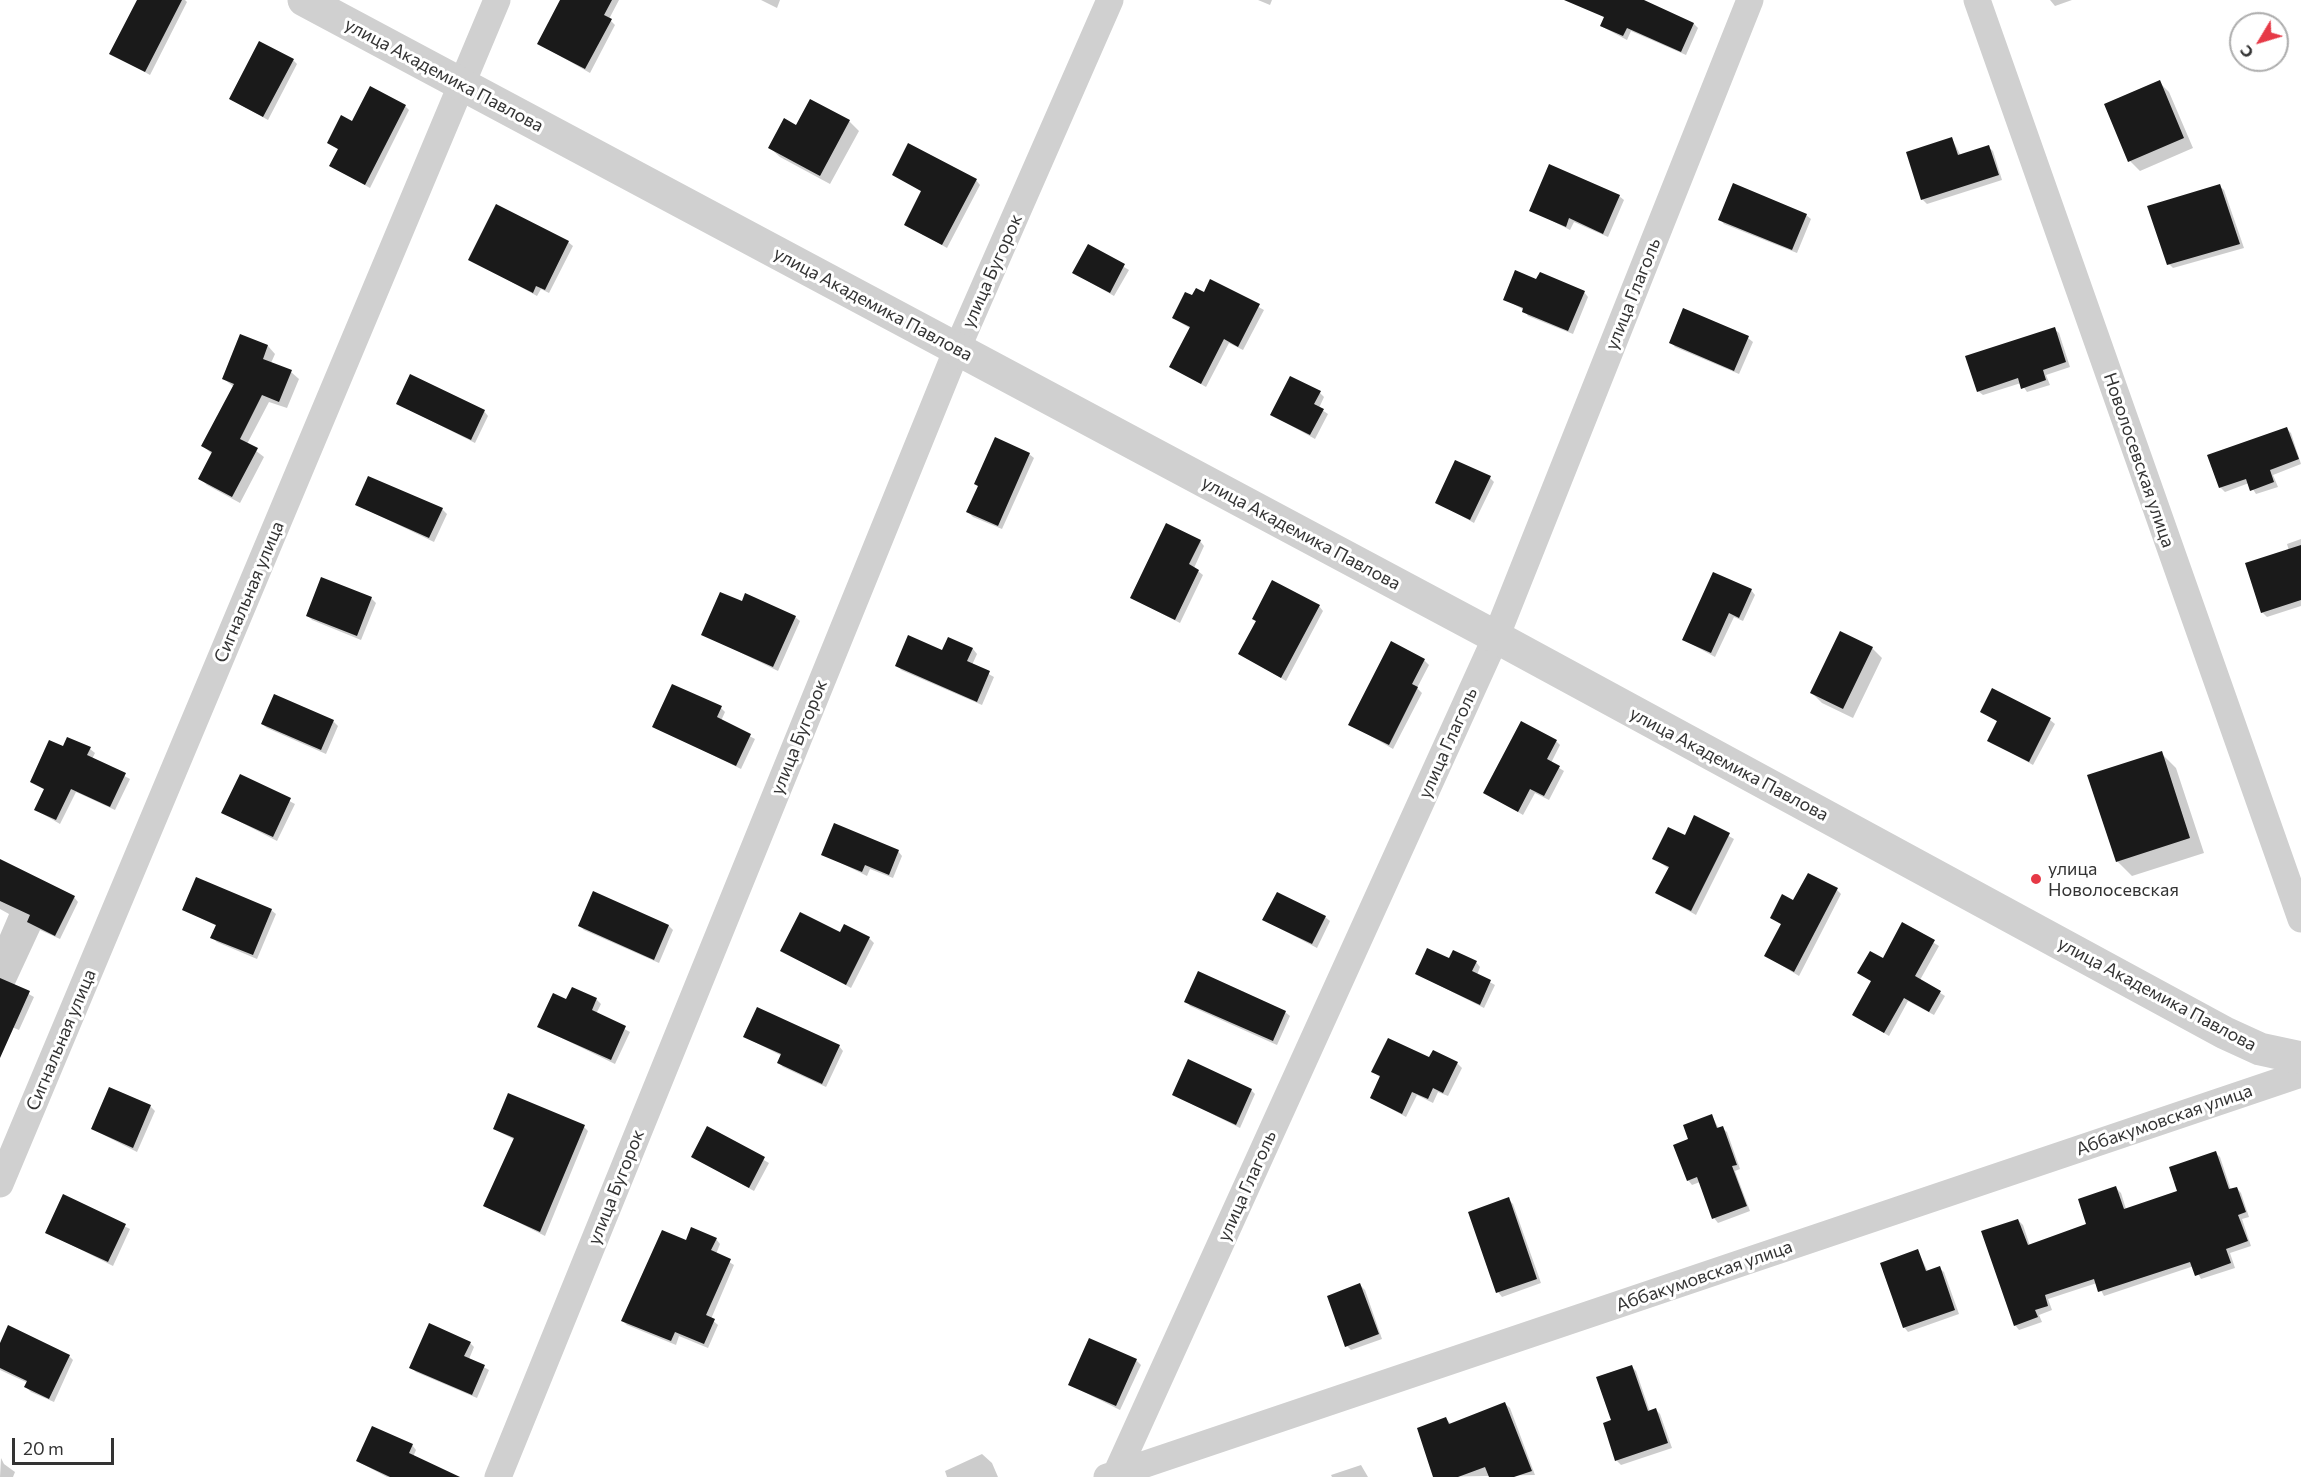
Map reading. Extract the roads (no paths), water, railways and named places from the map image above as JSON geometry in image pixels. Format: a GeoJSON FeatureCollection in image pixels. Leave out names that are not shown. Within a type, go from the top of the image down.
{"type":"FeatureCollection","features":[{"type":"Feature","properties":{"kind":"street","name":"улица Академика Павлова"},"geometry":{"type":"LineString","coordinates":[[304,0],[1496,637],[2225,1033],[2260,1049],[2301,1058]]}},
{"type":"Feature","properties":{"kind":"street","name":"Сигнальная улица"},"geometry":{"type":"LineString","coordinates":[[0,1184],[497,0]]}},
{"type":"Feature","properties":{"kind":"street","name":"улица Бугорок"},"geometry":{"type":"LineString","coordinates":[[498,1477],[957,349],[1110,0]]}},
{"type":"Feature","properties":{"kind":"street","name":"улица Глаголь"},"geometry":{"type":"LineString","coordinates":[[1112,1475],[1496,637],[1750,0]]}},
{"type":"Feature","properties":{"kind":"street","name":"Новолосевская улица"},"geometry":{"type":"LineString","coordinates":[[1977,0],[2301,919]]}},
{"type":"Feature","properties":{"kind":"street","name":"Аббакумовская улица"},"geometry":{"type":"LineString","coordinates":[[1112,1475],[2301,1074]]}},
{"type":"Feature","properties":{"kind":"place","name":"улица Новолосевская"},"geometry":{"type":"Point","coordinates":[2036,879]}}]}
